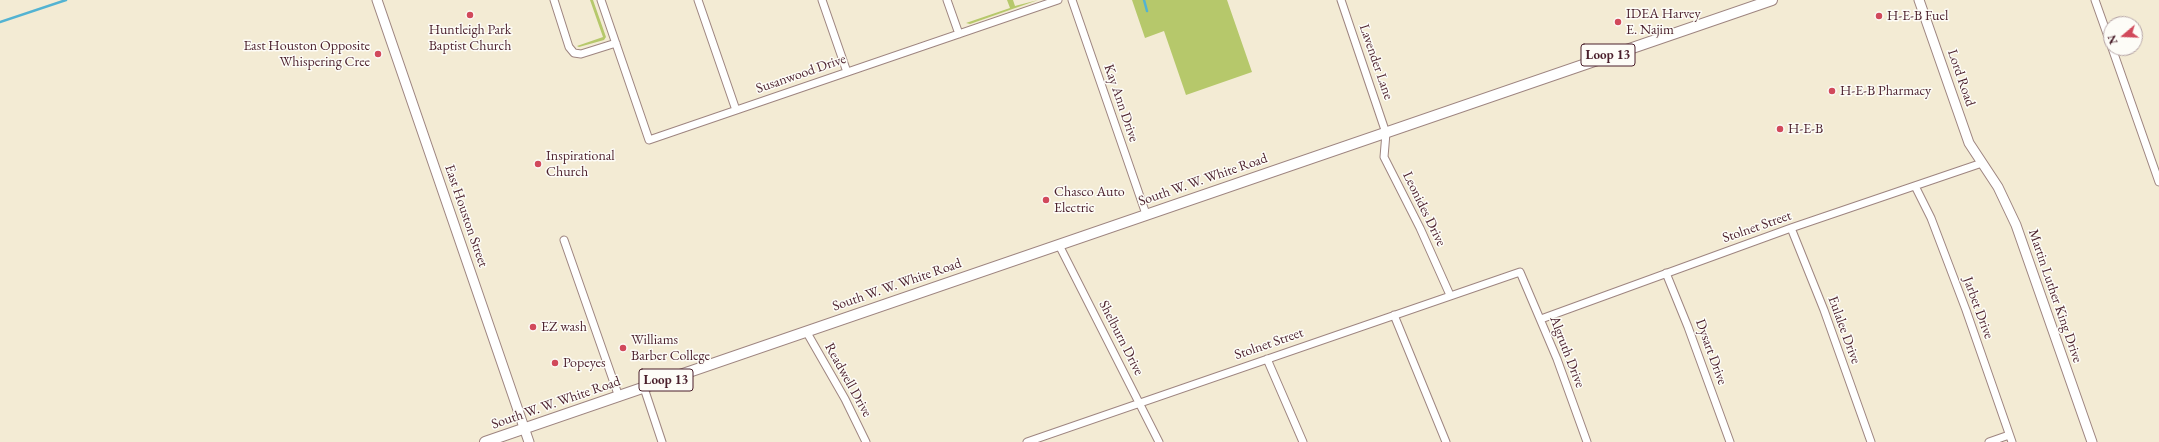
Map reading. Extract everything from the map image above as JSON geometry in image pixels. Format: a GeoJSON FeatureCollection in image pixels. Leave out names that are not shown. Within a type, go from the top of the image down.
{"type":"FeatureCollection","features":[{"type":"Feature","properties":{"kind":"main road","name":"East Houston Street"},"geometry":{"type":"LineString","coordinates":[[377,0],[529,442]]}},
{"type":"Feature","properties":{"kind":"main road","name":"South W. W. White Road"},"geometry":{"type":"LineString","coordinates":[[484,442],[619,397],[806,331],[1772,0]]}},
{"type":"Feature","properties":{"kind":"main road","name":"Lord Road"},"geometry":{"type":"LineString","coordinates":[[1919,0],[1969,142],[1982,163]]}},
{"type":"Feature","properties":{"kind":"main road","name":"Martin Luther King Drive"},"geometry":{"type":"LineString","coordinates":[[1982,163],[1998,187],[2016,225],[2092,442]]}},
{"type":"Feature","properties":{"kind":"street"},"geometry":{"type":"LineString","coordinates":[[554,0],[569,46],[574,53],[581,54],[616,43]]}},
{"type":"Feature","properties":{"kind":"street","name":"Susanwood Drive"},"geometry":{"type":"LineString","coordinates":[[601,0],[649,140],[1058,0]]}},
{"type":"Feature","properties":{"kind":"street"},"geometry":{"type":"LineString","coordinates":[[698,0],[736,110]]}},
{"type":"Feature","properties":{"kind":"street"},"geometry":{"type":"LineString","coordinates":[[822,0],[847,72]]}},
{"type":"Feature","properties":{"kind":"street"},"geometry":{"type":"LineString","coordinates":[[947,0],[959,34]]}},
{"type":"Feature","properties":{"kind":"street","name":"Kay Ann Drive"},"geometry":{"type":"LineString","coordinates":[[1072,0],[1146,214]]}},
{"type":"Feature","properties":{"kind":"street","name":"Lavender Lane"},"geometry":{"type":"LineString","coordinates":[[1341,0],[1386,133]]}},
{"type":"Feature","properties":{"kind":"street"},"geometry":{"type":"LineString","coordinates":[[2095,0],[2103,22]]}},
{"type":"Feature","properties":{"kind":"street"},"geometry":{"type":"LineString","coordinates":[[2115,56],[2159,182]]}},
{"type":"Feature","properties":{"kind":"street","name":"Leonides Drive"},"geometry":{"type":"LineString","coordinates":[[1386,133],[1384,157],[1420,228],[1450,295]]}},
{"type":"Feature","properties":{"kind":"street","name":"Stolnet Street"},"geometry":{"type":"LineString","coordinates":[[1541,319],[1791,228],[1982,163]]}},
{"type":"Feature","properties":{"kind":"street","name":"Jarbet Drive"},"geometry":{"type":"LineString","coordinates":[[1916,186],[1931,218],[1966,310],[2010,438]]}},
{"type":"Feature","properties":{"kind":"street","name":"Eulalee Drive"},"geometry":{"type":"LineString","coordinates":[[1791,228],[1824,310],[1871,442]]}},
{"type":"Feature","properties":{"kind":"street"},"geometry":{"type":"LineString","coordinates":[[564,240],[619,397]]}},
{"type":"Feature","properties":{"kind":"street","name":"Shelburn Drive"},"geometry":{"type":"LineString","coordinates":[[1059,245],[1159,442]]}},
{"type":"Feature","properties":{"kind":"street","name":"Stolnet Street"},"geometry":{"type":"LineString","coordinates":[[1027,442],[1520,272]]}},
{"type":"Feature","properties":{"kind":"street","name":"Algruth Drive"},"geometry":{"type":"LineString","coordinates":[[1520,272],[1541,319],[1587,442]]}},
{"type":"Feature","properties":{"kind":"street","name":"Dysart Drive"},"geometry":{"type":"LineString","coordinates":[[1666,273],[1730,442]]}},
{"type":"Feature","properties":{"kind":"street"},"geometry":{"type":"LineString","coordinates":[[1394,315],[1446,442]]}},
{"type":"Feature","properties":{"kind":"street","name":"Readwell Drive"},"geometry":{"type":"LineString","coordinates":[[806,331],[845,399],[866,442]]}},
{"type":"Feature","properties":{"kind":"street"},"geometry":{"type":"LineString","coordinates":[[1267,359],[1303,442]]}},
{"type":"Feature","properties":{"kind":"street"},"geometry":{"type":"LineString","coordinates":[[644,388],[662,442]]}},
{"type":"Feature","properties":{"kind":"street"},"geometry":{"type":"LineString","coordinates":[[1989,442],[2010,438]]}},
{"type":"Feature","properties":{"kind":"green space"},"geometry":{"type":"Polygon","coordinates":[[[590,0],[593,0],[606,37],[604,40],[579,47],[577,46],[603,37],[590,0]]]}},
{"type":"Feature","properties":{"kind":"green space"},"geometry":{"type":"Polygon","coordinates":[[[1007,0],[1013,0],[1015,6],[1038,0],[970,24],[966,23],[1010,8],[1007,0]]]}},
{"type":"Feature","properties":{"kind":"green space"},"geometry":{"type":"Polygon","coordinates":[[[1132,0],[1227,0],[1252,72],[1186,95],[1164,31],[1145,38],[1132,0]]]}},
{"type":"Feature","properties":{"kind":"waterway"},"geometry":{"type":"LineString","coordinates":[[0,22],[66,0]]}},
{"type":"Feature","properties":{"kind":"waterway"},"geometry":{"type":"LineString","coordinates":[[1144,0],[1147,11]]}},
{"type":"Feature","properties":{"kind":"place","name":"Huntleigh Park Baptist Church"},"geometry":{"type":"Point","coordinates":[470,15]}},
{"type":"Feature","properties":{"kind":"place","name":"H-E-B Fuel"},"geometry":{"type":"Point","coordinates":[1879,16]}},
{"type":"Feature","properties":{"kind":"place","name":"IDEA Harvey E. Najim"},"geometry":{"type":"Point","coordinates":[1618,22]}},
{"type":"Feature","properties":{"kind":"place","name":"East Houston Opposite Whispering Cree"},"geometry":{"type":"Point","coordinates":[378,54]}},
{"type":"Feature","properties":{"kind":"place","name":"H-E-B Pharmacy"},"geometry":{"type":"Point","coordinates":[1832,91]}},
{"type":"Feature","properties":{"kind":"place","name":"H-E-B"},"geometry":{"type":"Point","coordinates":[1780,129]}},
{"type":"Feature","properties":{"kind":"place","name":"Inspirational Church"},"geometry":{"type":"Point","coordinates":[538,164]}},
{"type":"Feature","properties":{"kind":"place","name":"Chasco Auto Electric"},"geometry":{"type":"Point","coordinates":[1046,200]}},
{"type":"Feature","properties":{"kind":"place","name":"EZ wash"},"geometry":{"type":"Point","coordinates":[533,327]}},
{"type":"Feature","properties":{"kind":"place","name":"Williams Barber College"},"geometry":{"type":"Point","coordinates":[623,348]}},
{"type":"Feature","properties":{"kind":"place","name":"Popeyes"},"geometry":{"type":"Point","coordinates":[555,363]}}]}
